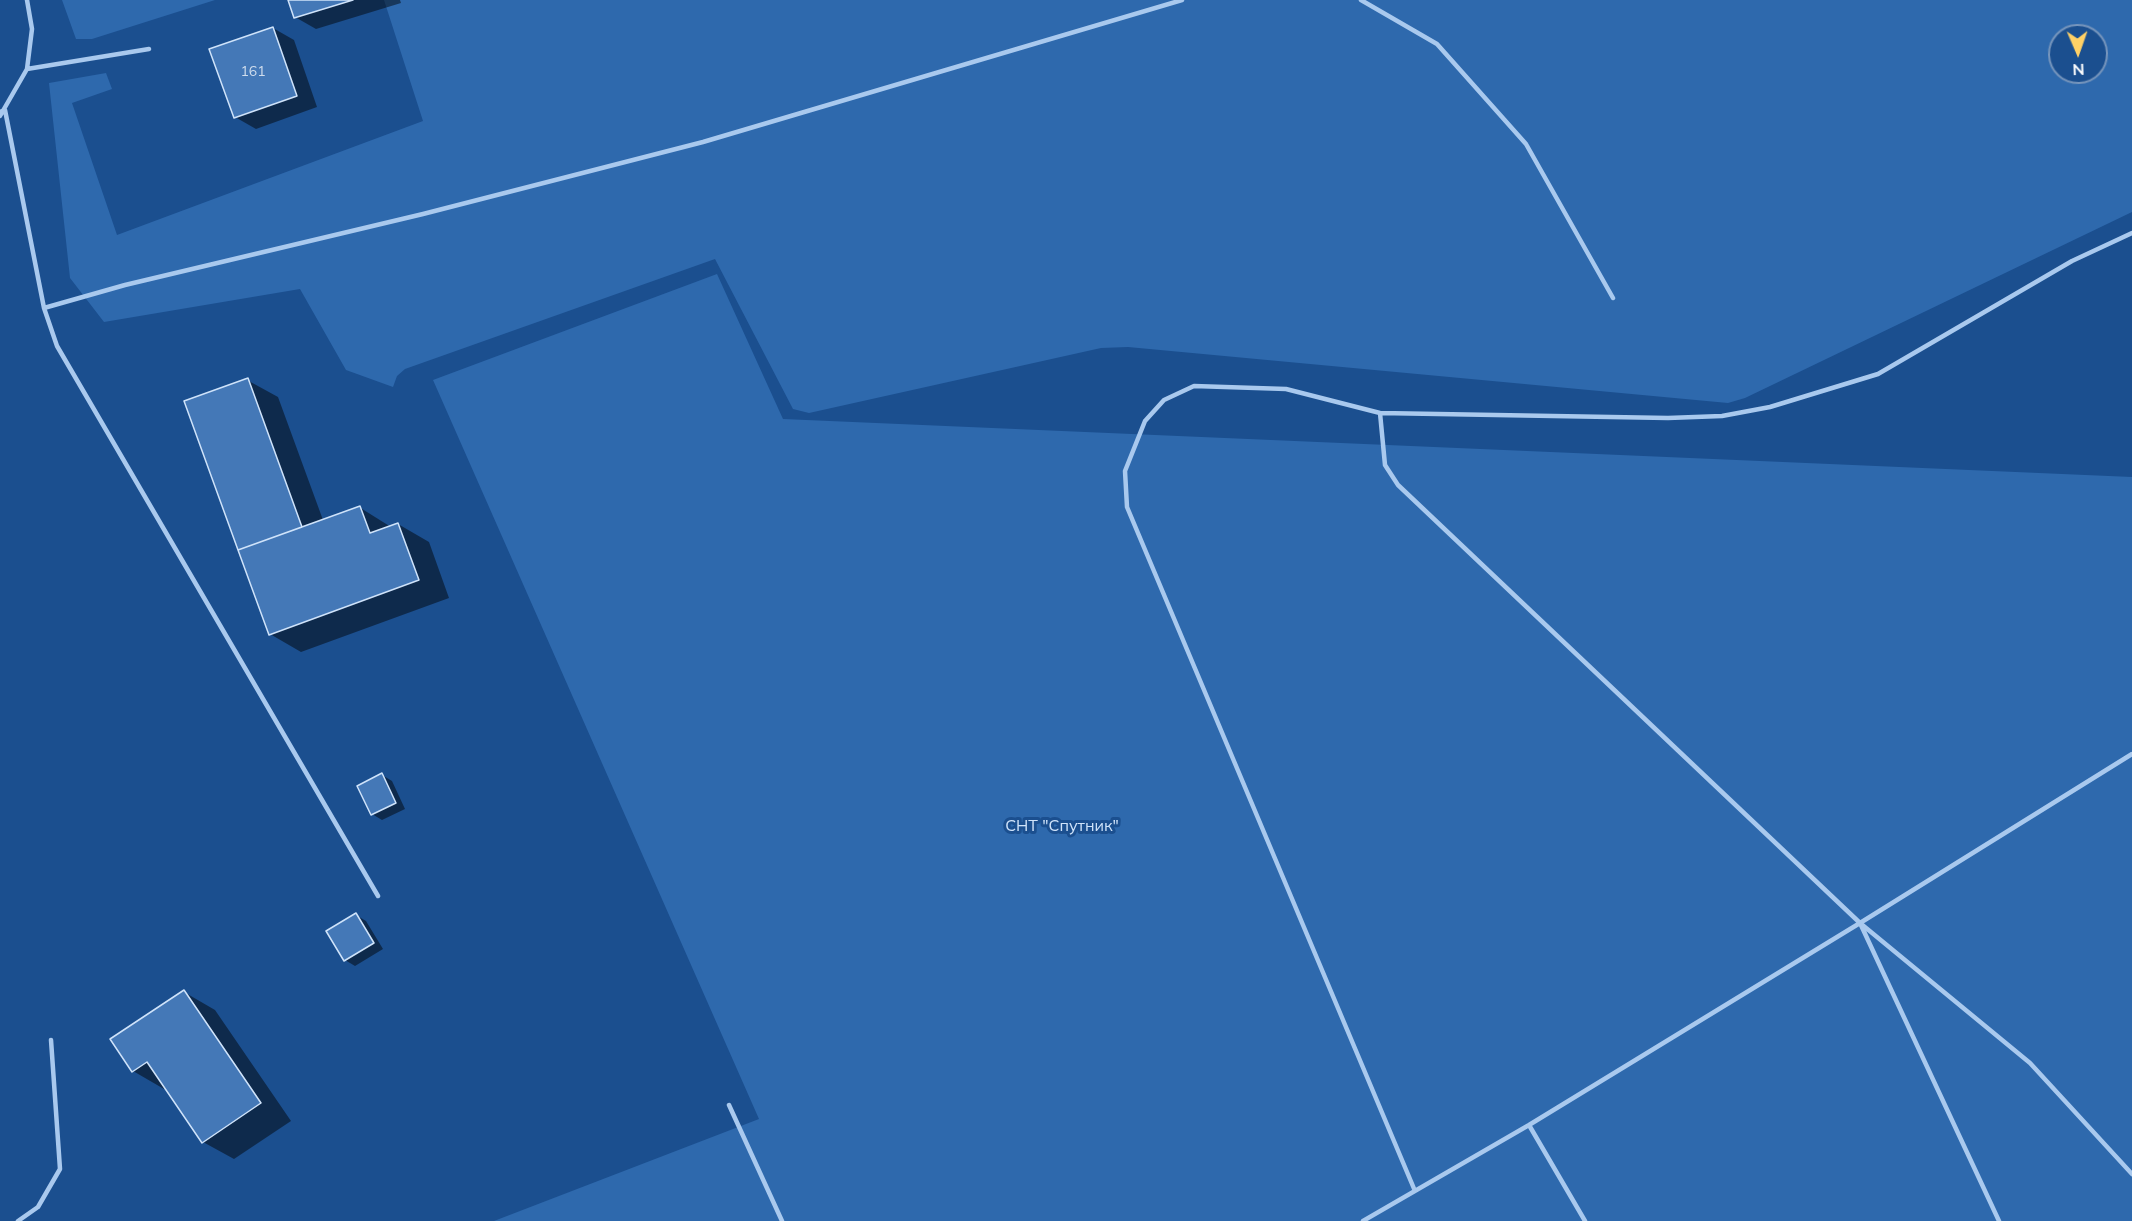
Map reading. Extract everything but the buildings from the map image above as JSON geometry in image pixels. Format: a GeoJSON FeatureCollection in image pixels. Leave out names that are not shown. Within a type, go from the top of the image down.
{"type":"FeatureCollection","features":[{"type":"Feature","properties":{"kind":"lane"},"geometry":{"type":"LineString","coordinates":[[27,0],[32,29],[27,69],[2,113],[44,308],[57,346],[378,896]]}},
{"type":"Feature","properties":{"kind":"lane"},"geometry":{"type":"LineString","coordinates":[[44,308],[125,285],[423,214],[703,142],[1182,0]]}},
{"type":"Feature","properties":{"kind":"lane"},"geometry":{"type":"LineString","coordinates":[[1361,0],[1437,44],[1526,144],[1613,298]]}},
{"type":"Feature","properties":{"kind":"lane"},"geometry":{"type":"LineString","coordinates":[[27,69],[149,49]]}},
{"type":"Feature","properties":{"kind":"lane"},"geometry":{"type":"LineString","coordinates":[[1414,1191],[1127,507],[1125,471],[1145,421],[1164,400],[1194,386],[1286,389],[1380,413],[1722,417],[1770,407],[1878,374],[2072,261],[2132,233]]}},
{"type":"Feature","properties":{"kind":"lane"},"geometry":{"type":"LineString","coordinates":[[1380,413],[1385,465],[1398,485],[1860,923],[2030,1063],[2132,1174]]}},
{"type":"Feature","properties":{"kind":"lane"},"geometry":{"type":"LineString","coordinates":[[1363,1221],[1529,1125],[2132,754]]}},
{"type":"Feature","properties":{"kind":"lane"},"geometry":{"type":"LineString","coordinates":[[1860,923],[1999,1221]]}},
{"type":"Feature","properties":{"kind":"lane"},"geometry":{"type":"LineString","coordinates":[[18,1221],[38,1207],[60,1169],[51,1040]]}},
{"type":"Feature","properties":{"kind":"lane"},"geometry":{"type":"LineString","coordinates":[[729,1105],[782,1221]]}},
{"type":"Feature","properties":{"kind":"lane"},"geometry":{"type":"LineString","coordinates":[[1529,1125],[1585,1221]]}},
{"type":"Feature","properties":{"kind":"green space"},"geometry":{"type":"Polygon","coordinates":[[[62,0],[215,0],[92,39],[76,39],[62,0]]]}},
{"type":"Feature","properties":{"kind":"green space"},"geometry":{"type":"Polygon","coordinates":[[[384,0],[2132,0],[2132,212],[1745,398],[1728,403],[1128,347],[1101,348],[809,413],[793,409],[715,259],[405,369],[397,376],[393,387],[346,370],[300,289],[104,322],[70,278],[49,83],[106,73],[112,89],[72,103],[117,235],[423,121],[384,0]]]}},
{"type":"Feature","properties":{"kind":"green space","name":"СНТ \"Спутник\""},"geometry":{"type":"Polygon","coordinates":[[[717,274],[783,419],[2132,477],[2132,1221],[494,1221],[759,1119],[433,380],[717,274]]]}}]}
